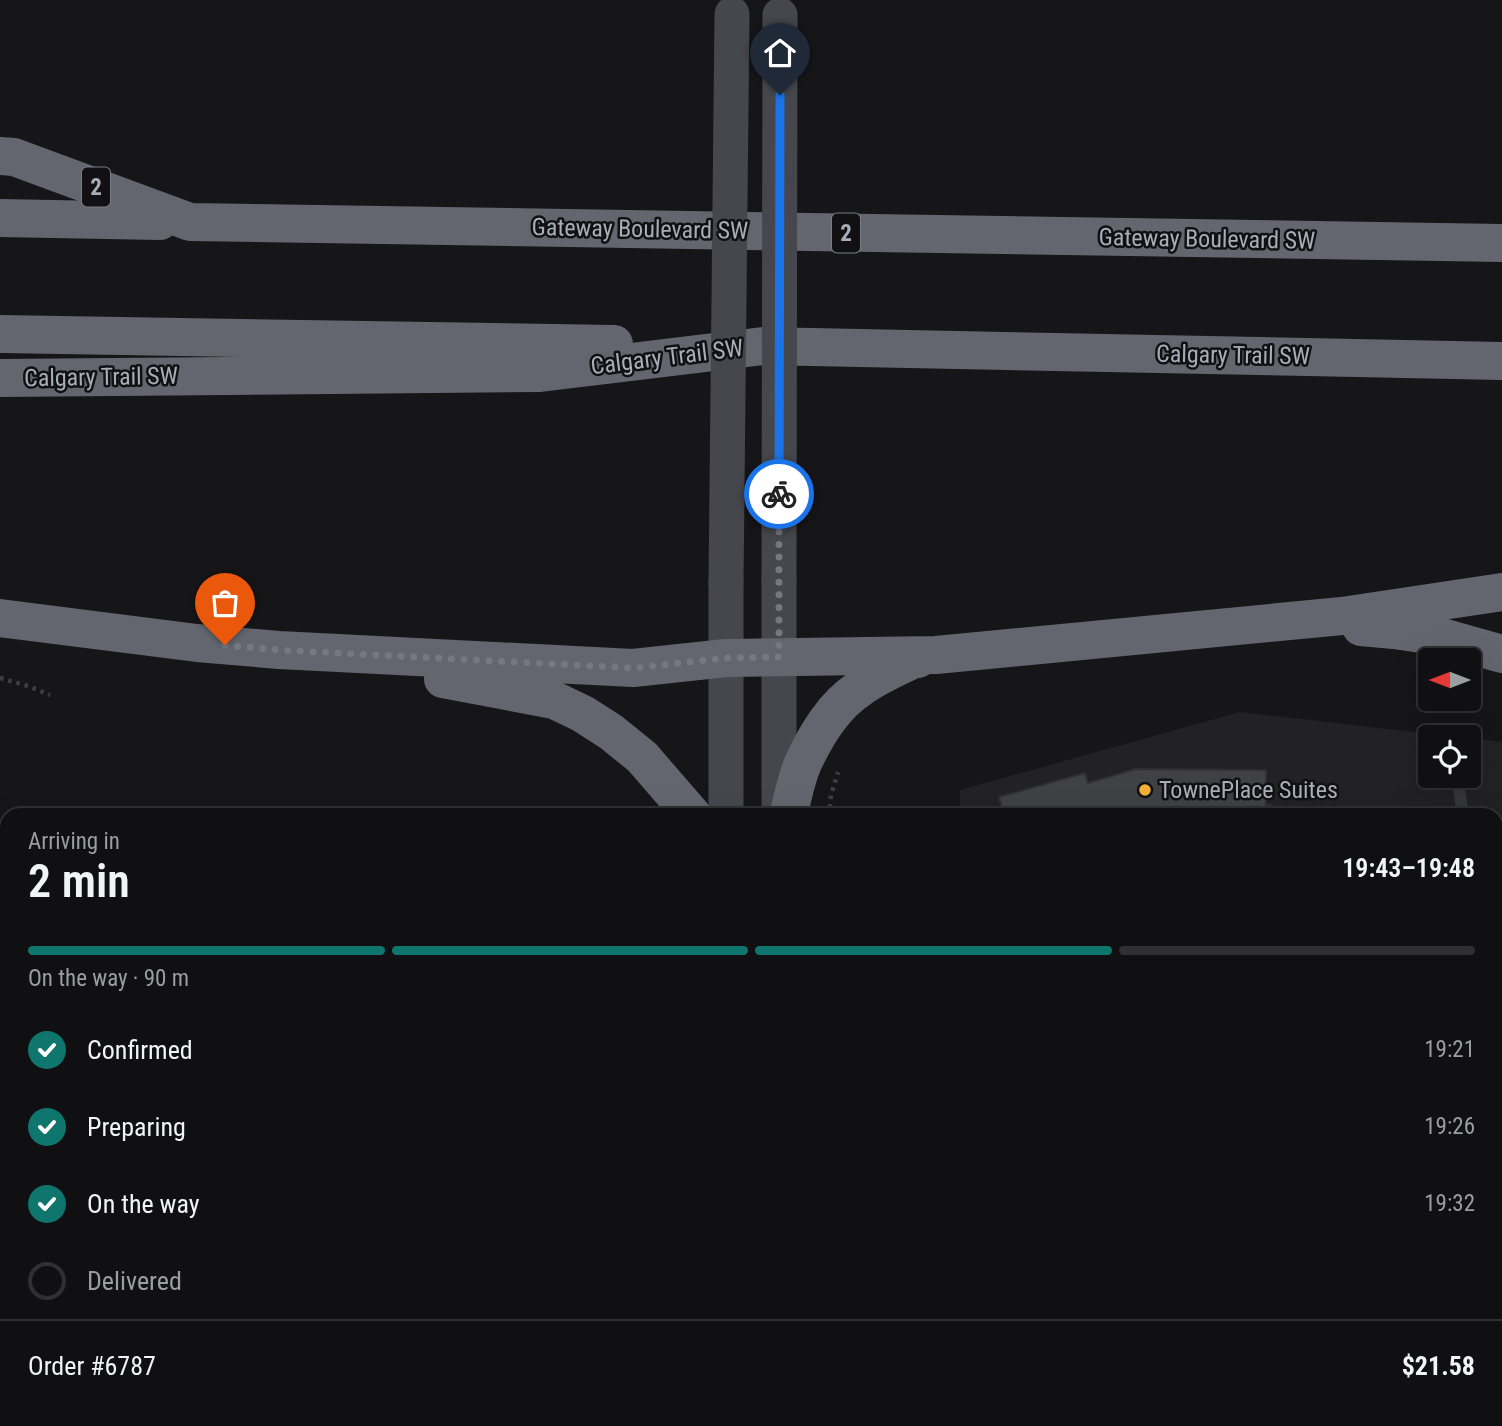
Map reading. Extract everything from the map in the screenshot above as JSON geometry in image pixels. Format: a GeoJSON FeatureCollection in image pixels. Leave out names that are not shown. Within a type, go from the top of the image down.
{"type":"FeatureCollection","features":[{"type":"Feature","properties":{"kind":"highway","name":"Gateway Boulevard SW"},"geometry":{"type":"LineString","coordinates":[[0,156],[14,157],[190,222],[1502,243]]}},
{"type":"Feature","properties":{"kind":"highway"},"geometry":{"type":"LineString","coordinates":[[0,218],[190,222]]}},
{"type":"Feature","properties":{"kind":"highway"},"geometry":{"type":"LineString","coordinates":[[0,334],[763,346]]}},
{"type":"Feature","properties":{"kind":"highway","name":"Calgary Trail SW"},"geometry":{"type":"LineString","coordinates":[[0,378],[540,373],[763,346],[1502,361]]}},
{"type":"Feature","properties":{"kind":"highway"},"geometry":{"type":"LineString","coordinates":[[0,618],[198,643],[279,650],[633,668],[726,658],[936,655],[1342,616],[1502,592]]}},
{"type":"Feature","properties":{"kind":"highway"},"geometry":{"type":"LineString","coordinates":[[1296,621],[1406,632],[1442,638],[1502,654]]}},
{"type":"Feature","properties":{"kind":"highway"},"geometry":{"type":"LineString","coordinates":[[279,650],[554,700],[611,732],[642,757],[685,808]]}},
{"type":"Feature","properties":{"kind":"highway"},"geometry":{"type":"LineString","coordinates":[[790,808],[802,764],[823,726],[847,698],[861,687],[912,660],[936,655]]}},
{"type":"Feature","properties":{"kind":"main road"},"geometry":{"type":"LineString","coordinates":[[726,808],[732,7]]}},
{"type":"Feature","properties":{"kind":"main road"},"geometry":{"type":"LineString","coordinates":[[779,808],[780,7]]}},
{"type":"Feature","properties":{"kind":"lane"},"geometry":{"type":"LineString","coordinates":[[1459,788],[1462,808]]}},
{"type":"Feature","properties":{"kind":"path"},"geometry":{"type":"LineString","coordinates":[[0,678],[50,695]]}},
{"type":"Feature","properties":{"kind":"shaded area"},"geometry":{"type":"Polygon","coordinates":[[[1240,712],[1418,732],[1418,788],[1481,788],[1481,740],[1502,742],[1502,808],[960,808],[960,790],[1240,712]]]}},
{"type":"Feature","properties":{"kind":"building","name":"TownePlace Suites"},"geometry":{"type":"Polygon","coordinates":[[[1136,769],[1266,770],[1266,805],[1271,805],[1271,808],[1002,808],[999,797],[1085,773],[1088,783],[1136,769]]]}},
{"type":"Feature","properties":{"kind":"way so far"},"geometry":{"type":"LineString","coordinates":[[225,645],[633,668],[726,658],[779,657],[779,494]]}},
{"type":"Feature","properties":{"kind":"place","name":"TownePlace Suites"},"geometry":{"type":"Point","coordinates":[1145,790]}},
{"type":"Feature","properties":{"kind":"route"},"geometry":{"type":"LineString","coordinates":[[779,494],[780,95]]}}]}
